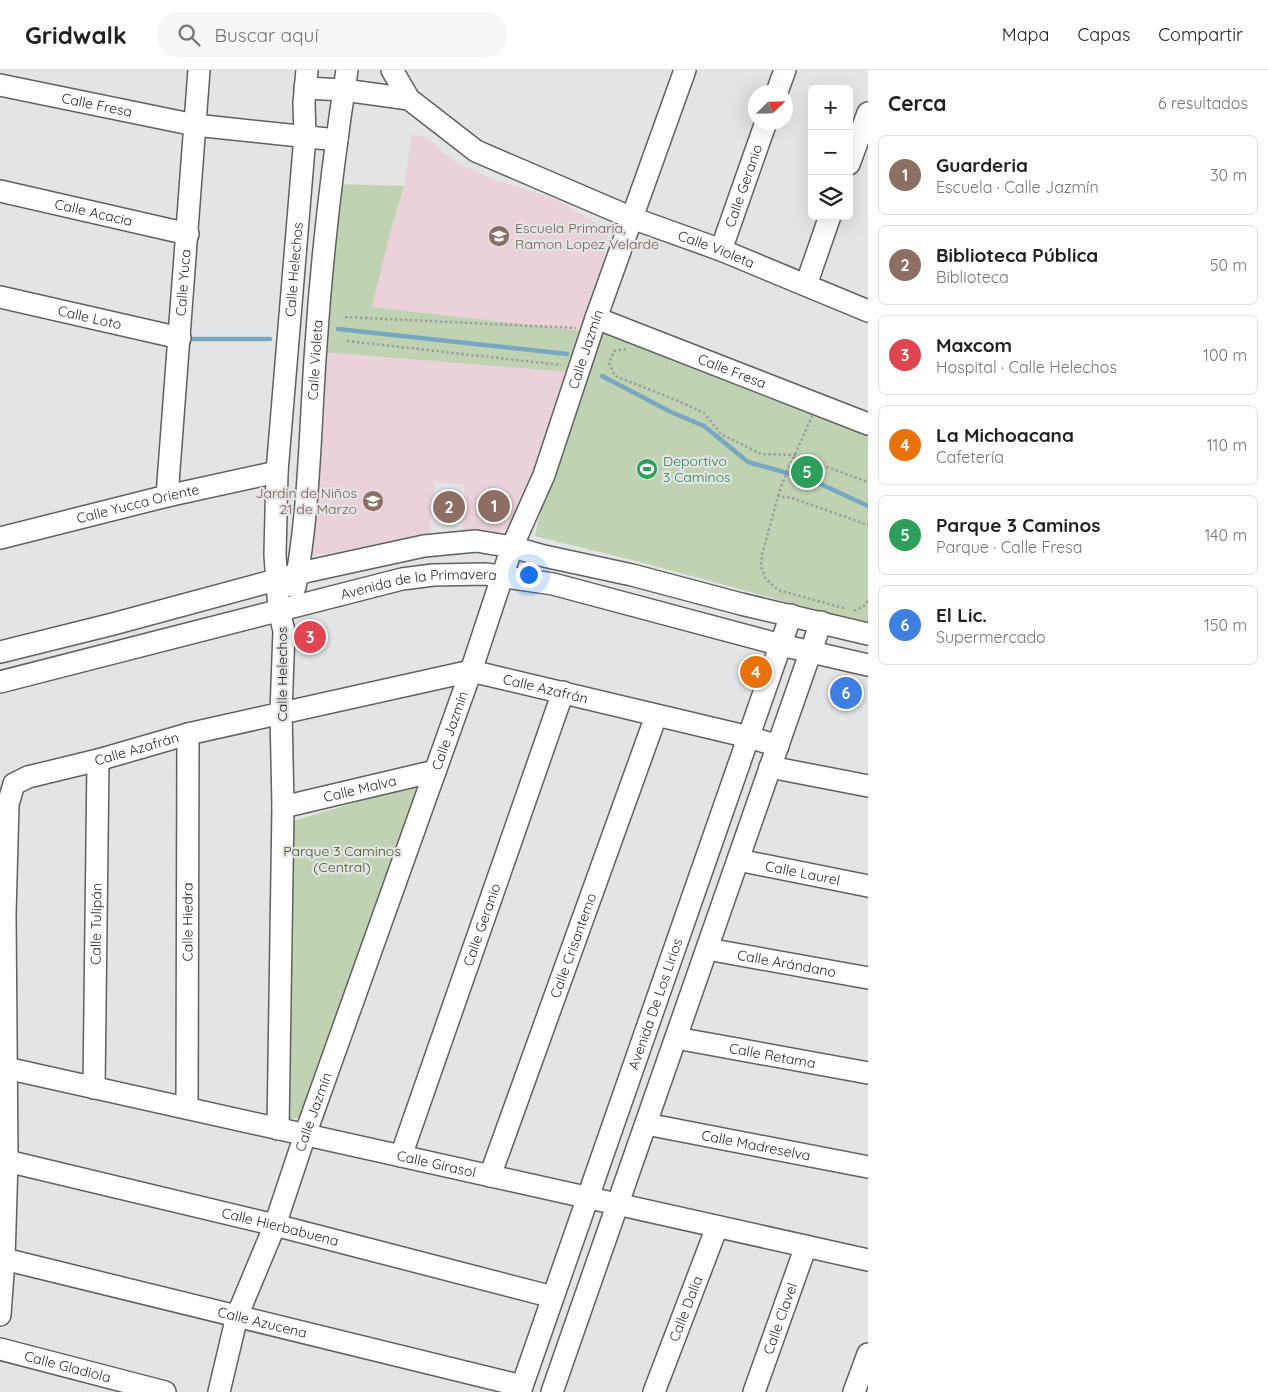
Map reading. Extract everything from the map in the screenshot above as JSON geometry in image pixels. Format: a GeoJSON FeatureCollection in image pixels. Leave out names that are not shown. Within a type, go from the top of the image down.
{"type":"FeatureCollection","features":[{"type":"Feature","properties":{"kind":"street","name":"Calle Yuca"},"geometry":{"type":"LineString","coordinates":[[167,496],[199,70]]}},
{"type":"Feature","properties":{"kind":"street","name":"Calle Violeta"},"geometry":{"type":"LineString","coordinates":[[392,70],[409,99]]}},
{"type":"Feature","properties":{"kind":"street","name":"Calle Jazmín"},"geometry":{"type":"LineString","coordinates":[[219,1392],[237,1316],[275,1225],[305,1135],[471,672],[512,547],[544,475],[594,324],[685,70]]}},
{"type":"Feature","properties":{"kind":"street"},"geometry":{"type":"LineString","coordinates":[[779,85],[784,70]]}},
{"type":"Feature","properties":{"kind":"street","name":"Calle Violeta"},"geometry":{"type":"LineString","coordinates":[[306,79],[345,80],[409,99],[476,151],[632,218],[720,250],[868,311]]}},
{"type":"Feature","properties":{"kind":"street","name":"Calle Helechos"},"geometry":{"type":"LineString","coordinates":[[278,1129],[283,807],[281,712],[285,609],[277,580],[275,555],[276,472],[305,136],[304,103],[306,79]]}},
{"type":"Feature","properties":{"kind":"street","name":"Calle Violeta"},"geometry":{"type":"LineString","coordinates":[[285,609],[298,574],[312,424],[316,343],[345,80]]}},
{"type":"Feature","properties":{"kind":"street","name":"Calle Fresa"},"geometry":{"type":"LineString","coordinates":[[0,85],[195,125],[337,140]]}},
{"type":"Feature","properties":{"kind":"street"},"geometry":{"type":"LineString","coordinates":[[853,153],[868,113]]}},
{"type":"Feature","properties":{"kind":"street","name":"Calle Geranio"},"geometry":{"type":"LineString","coordinates":[[720,250],[763,130]]}},
{"type":"Feature","properties":{"kind":"street","name":"Calle Acacia"},"geometry":{"type":"LineString","coordinates":[[0,191],[188,234]]}},
{"type":"Feature","properties":{"kind":"street"},"geometry":{"type":"LineString","coordinates":[[806,284],[829,220]]}},
{"type":"Feature","properties":{"kind":"street","name":"Calle Loto"},"geometry":{"type":"LineString","coordinates":[[0,297],[180,338]]}},
{"type":"Feature","properties":{"kind":"street","name":"Calle Fresa"},"geometry":{"type":"LineString","coordinates":[[594,324],[868,424]]}},
{"type":"Feature","properties":{"kind":"street","name":"Calle Yucca Oriente"},"geometry":{"type":"LineString","coordinates":[[0,538],[167,496],[276,472]]}},
{"type":"Feature","properties":{"kind":"street"},"geometry":{"type":"LineString","coordinates":[[0,652],[113,624],[298,574],[424,546],[476,541],[512,547],[632,575],[741,604],[868,634]]}},
{"type":"Feature","properties":{"kind":"street","name":"Avenida de la Primavera"},"geometry":{"type":"LineString","coordinates":[[0,682],[402,579],[448,574],[503,575],[553,584],[781,645],[868,665]]}},
{"type":"Feature","properties":{"kind":"street","name":"Avenida De Los Lirios"},"geometry":{"type":"LineString","coordinates":[[521,1389],[791,615]]}},
{"type":"Feature","properties":{"kind":"street"},"geometry":{"type":"LineString","coordinates":[[552,1392],[821,622]]}},
{"type":"Feature","properties":{"kind":"street","name":"Calle Azafrán"},"geometry":{"type":"LineString","coordinates":[[0,1315],[7,1161],[2,915],[8,804],[14,784],[28,777],[98,760],[188,734],[281,712],[471,672],[563,692],[778,746]]}},
{"type":"Feature","properties":{"kind":"street","name":"Calle Geranio"},"geometry":{"type":"LineString","coordinates":[[401,1156],[563,692]]}},
{"type":"Feature","properties":{"kind":"street","name":"Calle Crisantemo"},"geometry":{"type":"LineString","coordinates":[[490,1176],[656,716]]}},
{"type":"Feature","properties":{"kind":"street","name":"Calle Hiedra"},"geometry":{"type":"LineString","coordinates":[[187,1108],[188,734]]}},
{"type":"Feature","properties":{"kind":"street","name":"Calle Tulipán"},"geometry":{"type":"LineString","coordinates":[[94,1088],[98,760]]}},
{"type":"Feature","properties":{"kind":"street"},"geometry":{"type":"LineString","coordinates":[[770,767],[868,786]]}},
{"type":"Feature","properties":{"kind":"street","name":"Calle Malva"},"geometry":{"type":"LineString","coordinates":[[283,807],[435,771]]}},
{"type":"Feature","properties":{"kind":"street","name":"Calle Laurel"},"geometry":{"type":"LineString","coordinates":[[738,860],[868,886]]}},
{"type":"Feature","properties":{"kind":"street","name":"Calle Arándano"},"geometry":{"type":"LineString","coordinates":[[707,949],[868,978]]}},
{"type":"Feature","properties":{"kind":"street","name":"Calle Retama"},"geometry":{"type":"LineString","coordinates":[[676,1038],[868,1073]]}},
{"type":"Feature","properties":{"kind":"street","name":"Calle Girasol"},"geometry":{"type":"LineString","coordinates":[[6,1068],[868,1260]]}},
{"type":"Feature","properties":{"kind":"street","name":"Calle Madreselva"},"geometry":{"type":"LineString","coordinates":[[646,1124],[868,1167]]}},
{"type":"Feature","properties":{"kind":"street","name":"Calle Hierbabuena"},"geometry":{"type":"LineString","coordinates":[[7,1161],[275,1225],[553,1297]]}},
{"type":"Feature","properties":{"kind":"street","name":"Calle Dalia"},"geometry":{"type":"LineString","coordinates":[[654,1392],[717,1227]]}},
{"type":"Feature","properties":{"kind":"street","name":"Calle Clavel"},"geometry":{"type":"LineString","coordinates":[[754,1392],[806,1246]]}},
{"type":"Feature","properties":{"kind":"street","name":"Calle Azucena"},"geometry":{"type":"LineString","coordinates":[[4,1258],[521,1389]]}},
{"type":"Feature","properties":{"kind":"street","name":"Calle Gladiola"},"geometry":{"type":"LineString","coordinates":[[0,1349],[164,1392]]}},
{"type":"Feature","properties":{"kind":"street"},"geometry":{"type":"LineString","coordinates":[[854,1392],[868,1354]]}},
{"type":"Feature","properties":{"kind":"path"},"geometry":{"type":"LineString","coordinates":[[345,317],[558,326],[594,324]]}},
{"type":"Feature","properties":{"kind":"path"},"geometry":{"type":"LineString","coordinates":[[346,341],[580,367]]}},
{"type":"Feature","properties":{"kind":"path"},"geometry":{"type":"LineString","coordinates":[[634,352],[624,348],[614,351],[609,363],[615,376],[704,413],[721,434],[761,454],[794,455],[868,482]]}},
{"type":"Feature","properties":{"kind":"path"},"geometry":{"type":"LineString","coordinates":[[820,420],[812,416],[794,455],[778,496],[762,556],[761,567],[766,579],[778,590],[855,612],[864,606],[868,600]]}},
{"type":"Feature","properties":{"kind":"path"},"geometry":{"type":"LineString","coordinates":[[778,496],[792,498],[868,525]]}},
{"type":"Feature","properties":{"kind":"shaded area","name":"Escuela Primaria, Ramon Lopez Velarde"},"geometry":{"type":"Polygon","coordinates":[[[412,134],[428,138],[456,163],[496,180],[553,198],[609,230],[590,332],[371,307],[404,186],[412,134]]]}},
{"type":"Feature","properties":{"kind":"shaded area"},"geometry":{"type":"Polygon","coordinates":[[[323,352],[582,373],[515,527],[499,532],[462,531],[465,485],[435,482],[429,535],[313,556],[311,542],[323,352]]]}},
{"type":"Feature","properties":{"kind":"green space"},"geometry":{"type":"Polygon","coordinates":[[[333,184],[404,186],[372,307],[590,332],[603,326],[868,433],[868,624],[640,562],[535,536],[547,484],[582,373],[323,352],[333,184]]]}},
{"type":"Feature","properties":{"kind":"green space","name":"Parque 3 Caminos (Central)"},"geometry":{"type":"Polygon","coordinates":[[[422,783],[304,1117],[289,1119],[293,821],[422,783]]]}},
{"type":"Feature","properties":{"kind":"waterway"},"geometry":{"type":"LineString","coordinates":[[338,329],[567,354]]}},
{"type":"Feature","properties":{"kind":"waterway"},"geometry":{"type":"LineString","coordinates":[[193,339],[270,339]]}},
{"type":"Feature","properties":{"kind":"waterway"},"geometry":{"type":"LineString","coordinates":[[602,376],[671,412],[704,426],[748,462],[812,480],[868,506]]}},
{"type":"Feature","properties":{"kind":"place","name":"Escuela Primaria, Ramon Lopez Velarde"},"geometry":{"type":"Point","coordinates":[499,236]}},
{"type":"Feature","properties":{"kind":"place","name":"Deportivo 3 Caminos"},"geometry":{"type":"Point","coordinates":[647,469]}},
{"type":"Feature","properties":{"kind":"place","name":"Parque 3 Caminos"},"geometry":{"type":"Point","coordinates":[807,472]}},
{"type":"Feature","properties":{"kind":"place","name":"Jardin de Niños 21 de Marzo"},"geometry":{"type":"Point","coordinates":[373,501]}},
{"type":"Feature","properties":{"kind":"place","name":"Guarderia"},"geometry":{"type":"Point","coordinates":[494,506]}},
{"type":"Feature","properties":{"kind":"place","name":"Biblioteca Pública"},"geometry":{"type":"Point","coordinates":[449,507]}},
{"type":"Feature","properties":{"kind":"place","name":"Maxcom"},"geometry":{"type":"Point","coordinates":[310,637]}},
{"type":"Feature","properties":{"kind":"place","name":"La Michoacana"},"geometry":{"type":"Point","coordinates":[756,672]}},
{"type":"Feature","properties":{"kind":"place","name":"El Lic."},"geometry":{"type":"Point","coordinates":[846,693]}}]}
